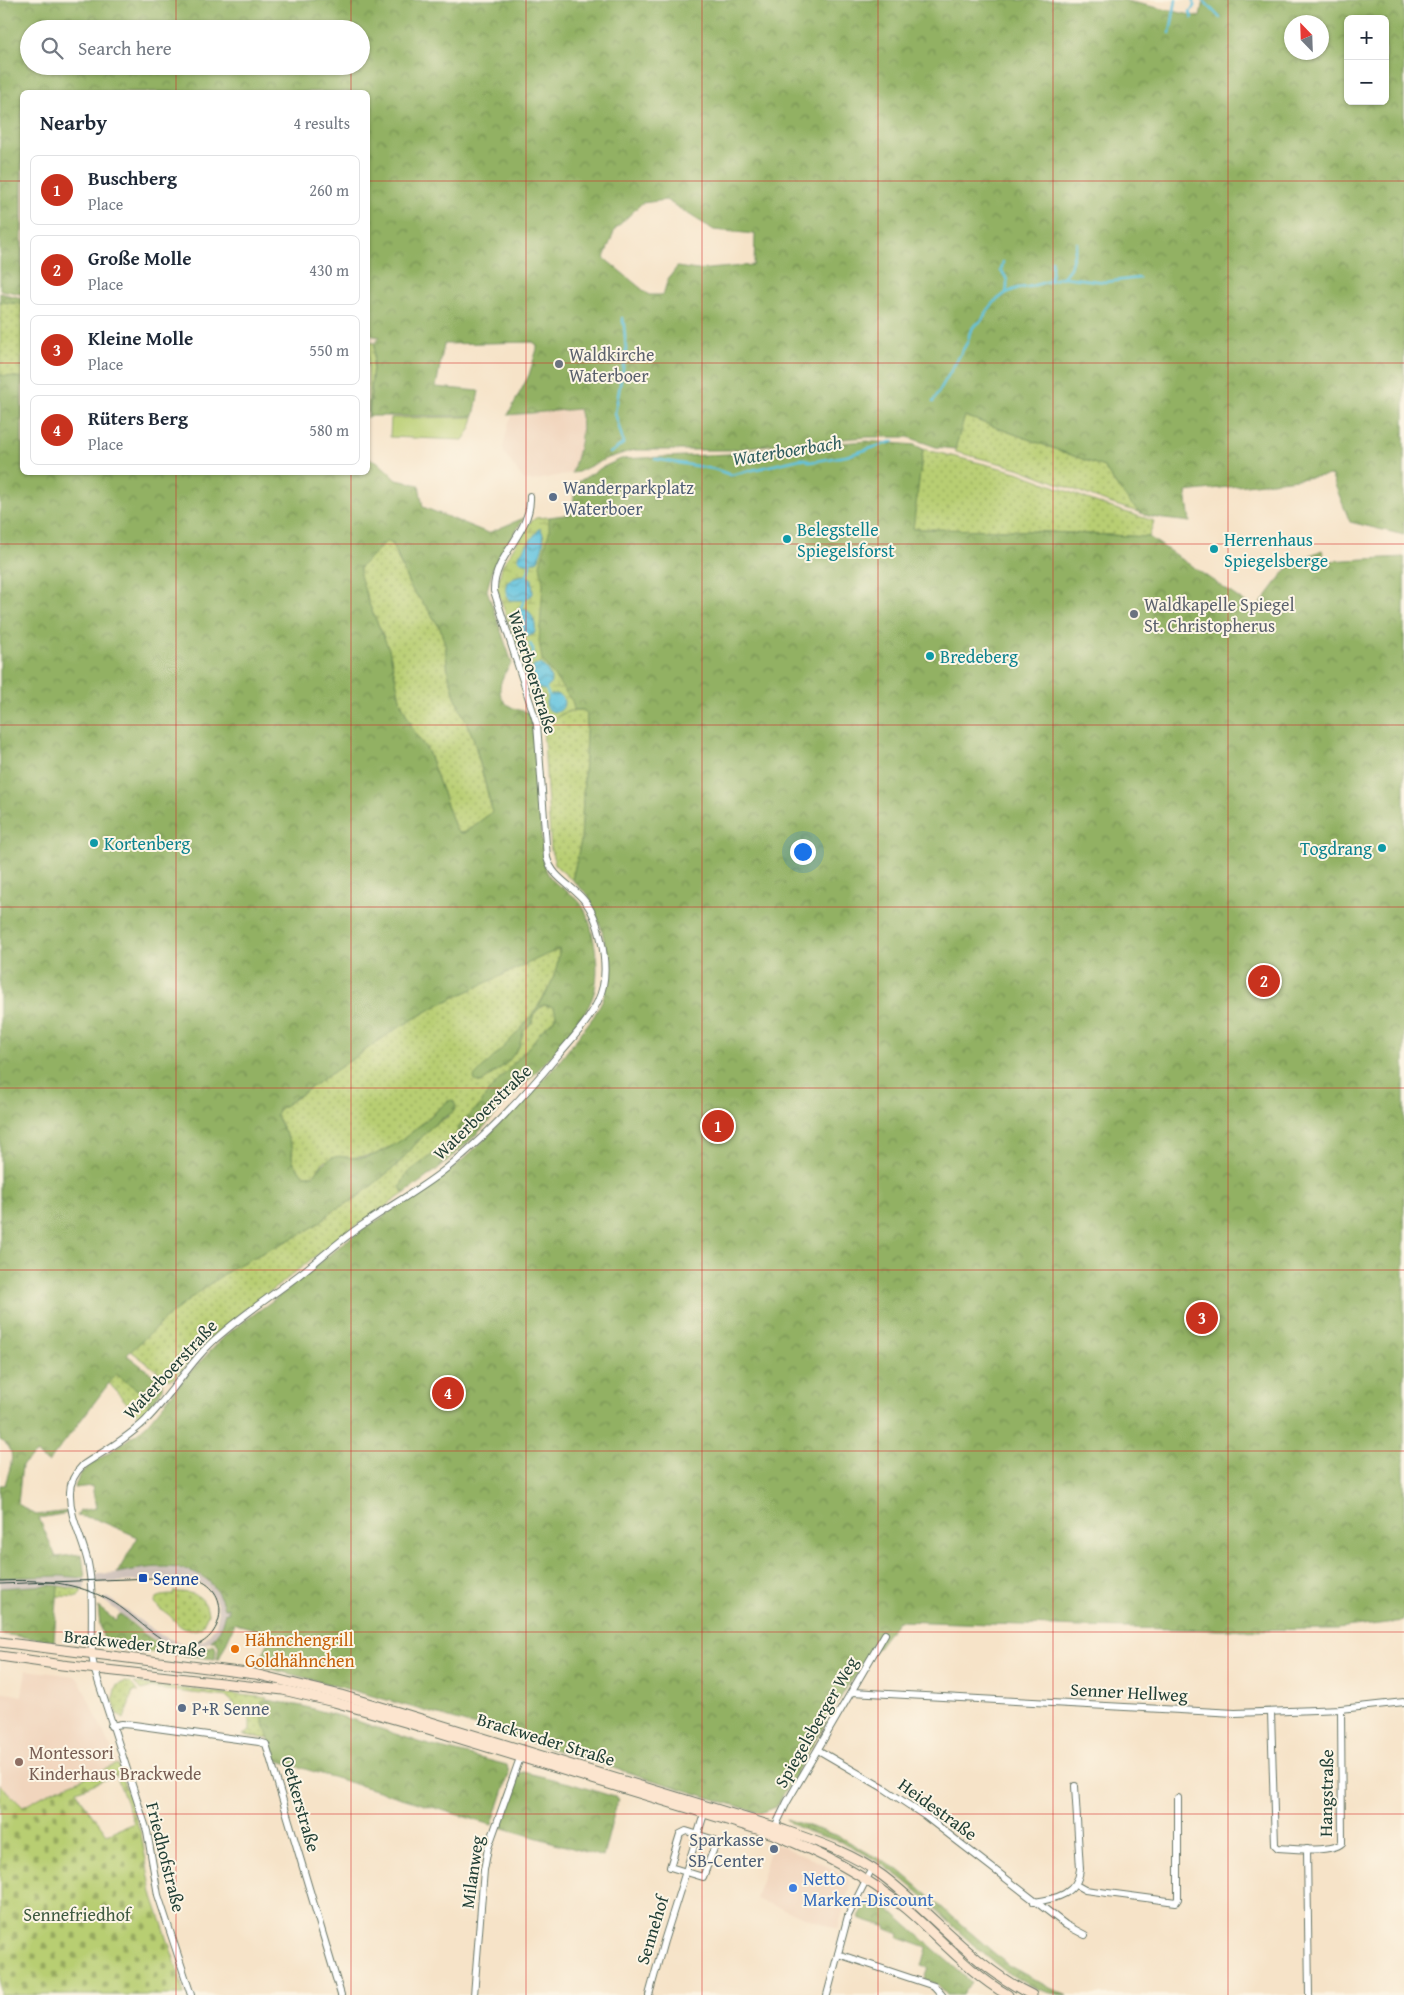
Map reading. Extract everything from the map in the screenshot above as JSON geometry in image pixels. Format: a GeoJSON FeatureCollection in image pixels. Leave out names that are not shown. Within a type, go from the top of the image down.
{"type":"FeatureCollection","features":[{"type":"Feature","properties":{"kind":"main road","name":"Brackweder Straße"},"geometry":{"type":"LineString","coordinates":[[0,1642],[255,1674],[341,1695],[775,1827],[835,1849],[872,1868],[893,1884],[982,1963],[1005,1980],[1032,1995]]}},
{"type":"Feature","properties":{"kind":"main road","name":"Brackweder Straße"},"geometry":{"type":"LineString","coordinates":[[0,1656],[275,1689],[307,1695],[405,1722],[773,1834],[815,1851],[866,1879],[907,1910],[973,1971],[1008,1995]]}},
{"type":"Feature","properties":{"kind":"street","name":"Waterboerstraße"},"geometry":{"type":"LineString","coordinates":[[94,1668],[89,1570],[70,1501],[71,1484],[77,1472],[138,1427],[157,1408],[207,1348],[232,1325],[344,1238],[446,1169],[472,1147],[553,1062],[586,1022],[600,997],[604,964],[596,923],[585,900],[553,872],[547,858],[537,724],[494,591],[493,582],[499,565],[527,520],[530,511],[530,496]]}},
{"type":"Feature","properties":{"kind":"street","name":"Spiegelsberger Weg"},"geometry":{"type":"LineString","coordinates":[[775,1827],[787,1802],[885,1634]]}},
{"type":"Feature","properties":{"kind":"street","name":"Friedhofstraße"},"geometry":{"type":"LineString","coordinates":[[94,1668],[111,1726],[147,1831],[158,1896],[190,1995]]}},
{"type":"Feature","properties":{"kind":"street","name":"Senner Hellweg"},"geometry":{"type":"LineString","coordinates":[[852,1692],[1208,1712],[1341,1709],[1404,1702]]}},
{"type":"Feature","properties":{"kind":"street","name":"Hangstraße"},"geometry":{"type":"LineString","coordinates":[[1271,1712],[1274,1844],[1278,1848],[1335,1848],[1342,1843],[1341,1709]]}},
{"type":"Feature","properties":{"kind":"street","name":"Oetkerstraße"},"geometry":{"type":"LineString","coordinates":[[111,1726],[122,1724],[134,1725],[266,1744],[341,1995]]}},
{"type":"Feature","properties":{"kind":"street","name":"Heidestraße"},"geometry":{"type":"LineString","coordinates":[[818,1750],[885,1789],[925,1816],[1034,1902],[1066,1925],[1085,1935]]}},
{"type":"Feature","properties":{"kind":"street","name":"Milanweg"},"geometry":{"type":"LineString","coordinates":[[474,1995],[484,1870],[488,1848],[520,1758]]}},
{"type":"Feature","properties":{"kind":"street"},"geometry":{"type":"LineString","coordinates":[[1034,1902],[1056,1898],[1071,1890],[1078,1881],[1080,1869],[1075,1786]]}},
{"type":"Feature","properties":{"kind":"street"},"geometry":{"type":"LineString","coordinates":[[1076,1885],[1085,1890],[1176,1902],[1178,1899],[1178,1798]]}},
{"type":"Feature","properties":{"kind":"street","name":"Sennehof"},"geometry":{"type":"LineString","coordinates":[[649,1995],[704,1814]]}},
{"type":"Feature","properties":{"kind":"street"},"geometry":{"type":"LineString","coordinates":[[686,1831],[712,1839],[716,1843],[705,1876],[700,1878],[686,1873],[672,1869],[670,1865],[680,1834],[686,1831]]}},
{"type":"Feature","properties":{"kind":"street","name":"Hangstraße"},"geometry":{"type":"LineString","coordinates":[[1307,1849],[1309,1995]]}},
{"type":"Feature","properties":{"kind":"street"},"geometry":{"type":"LineString","coordinates":[[827,1995],[848,1916],[872,1868]]}},
{"type":"Feature","properties":{"kind":"street"},"geometry":{"type":"LineString","coordinates":[[838,1954],[934,1986],[942,1995]]}},
{"type":"Feature","properties":{"kind":"shaded area"},"geometry":{"type":"Polygon","coordinates":[[[579,409],[583,420],[580,446],[572,473],[531,481],[524,480],[504,453],[503,447],[509,422],[513,415],[579,409]]]}},
{"type":"Feature","properties":{"kind":"shaded area"},"geometry":{"type":"Polygon","coordinates":[[[180,1567],[195,1572],[210,1583],[222,1599],[224,1608],[228,1607],[229,1613],[225,1614],[220,1630],[211,1641],[188,1651],[174,1651],[164,1647],[103,1600],[107,1597],[162,1636],[186,1645],[204,1640],[216,1626],[218,1615],[217,1603],[207,1587],[196,1581],[178,1579],[95,1583],[96,1574],[117,1573],[137,1569],[180,1567]]]}},
{"type":"Feature","properties":{"kind":"shaded area"},"geometry":{"type":"Polygon","coordinates":[[[61,1576],[85,1578],[85,1588],[82,1590],[50,1585],[0,1588],[0,1578],[61,1576]]]}},
{"type":"Feature","properties":{"kind":"shaded area"},"geometry":{"type":"Polygon","coordinates":[[[26,1670],[75,1676],[80,1681],[118,1764],[54,1790],[23,1807],[0,1785],[0,1692],[22,1696],[26,1670]]]}},
{"type":"Feature","properties":{"kind":"shaded area"},"geometry":{"type":"Polygon","coordinates":[[[772,1843],[811,1858],[846,1876],[849,1882],[849,1889],[838,1929],[756,1899],[772,1843]]]}},
{"type":"Feature","properties":{"kind":"green space"},"geometry":{"type":"Polygon","coordinates":[[[0,0],[1122,0],[1200,17],[1203,0],[1404,0],[1404,535],[1350,522],[1331,475],[1186,492],[1190,522],[1151,517],[1141,513],[1132,505],[1104,467],[965,416],[955,449],[936,447],[908,437],[867,437],[730,450],[634,450],[605,459],[572,473],[579,449],[582,425],[579,409],[508,415],[529,375],[537,349],[537,345],[533,342],[444,344],[436,387],[479,391],[474,416],[370,416],[375,343],[380,337],[370,335],[370,90],[20,90],[20,294],[0,290],[0,0]],[[666,200],[642,203],[615,229],[604,258],[649,295],[663,295],[668,279],[677,267],[697,270],[754,265],[755,234],[714,230],[666,200]]]}},
{"type":"Feature","properties":{"kind":"green space"},"geometry":{"type":"Polygon","coordinates":[[[0,293],[20,298],[20,304],[0,302],[0,293]]]}},
{"type":"Feature","properties":{"kind":"green space"},"geometry":{"type":"Polygon","coordinates":[[[0,302],[20,304],[20,378],[0,375],[0,302]]]}},
{"type":"Feature","properties":{"kind":"green space"},"geometry":{"type":"Polygon","coordinates":[[[370,342],[375,343],[370,397],[370,342]]]}},
{"type":"Feature","properties":{"kind":"green space"},"geometry":{"type":"Polygon","coordinates":[[[0,375],[20,378],[20,475],[370,475],[370,459],[378,462],[397,480],[419,485],[423,507],[488,533],[524,518],[493,568],[487,590],[512,663],[502,680],[500,694],[509,705],[528,712],[532,725],[544,864],[550,877],[577,899],[585,912],[591,927],[597,972],[596,986],[589,1006],[571,1033],[548,1060],[465,1145],[437,1170],[405,1193],[400,1188],[406,1174],[440,1149],[456,1134],[462,1122],[479,1106],[489,1091],[542,1030],[554,1020],[556,1015],[554,1007],[544,1005],[541,1007],[534,1015],[532,1023],[523,1032],[519,1047],[507,1063],[481,1083],[475,1081],[474,1077],[515,1035],[540,1003],[550,986],[556,968],[559,949],[438,1005],[393,1031],[278,1110],[276,1115],[293,1148],[292,1156],[294,1163],[304,1175],[314,1175],[330,1159],[342,1156],[364,1158],[385,1150],[413,1131],[448,1101],[453,1100],[456,1106],[454,1111],[431,1127],[396,1166],[355,1199],[332,1211],[319,1223],[303,1233],[236,1266],[208,1285],[167,1317],[127,1355],[162,1382],[162,1390],[142,1420],[150,1399],[116,1374],[49,1462],[41,1458],[37,1453],[22,1465],[18,1504],[36,1515],[69,1511],[69,1513],[39,1518],[56,1557],[82,1554],[85,1578],[61,1576],[0,1578],[0,1485],[5,1485],[12,1460],[10,1449],[0,1440],[0,375]],[[387,541],[360,567],[360,575],[369,604],[389,649],[401,703],[416,735],[428,751],[456,830],[464,833],[491,813],[492,810],[473,737],[457,702],[448,672],[445,644],[440,628],[410,587],[393,544],[387,541]]]}},
{"type":"Feature","properties":{"kind":"green space"},"geometry":{"type":"Polygon","coordinates":[[[965,416],[1104,467],[1116,485],[1141,513],[1109,503],[1018,468],[956,452],[955,447],[965,416]]]}},
{"type":"Feature","properties":{"kind":"green space"},"geometry":{"type":"Polygon","coordinates":[[[474,417],[471,428],[463,440],[390,437],[391,418],[474,417]]]}},
{"type":"Feature","properties":{"kind":"green space"},"geometry":{"type":"Polygon","coordinates":[[[867,441],[915,445],[923,449],[913,529],[1010,530],[1149,537],[1256,610],[1286,570],[1297,561],[1322,550],[1326,561],[1404,557],[1404,1621],[1337,1629],[1221,1630],[898,1621],[847,1687],[776,1807],[760,1813],[443,1716],[251,1664],[259,1663],[272,1634],[233,1623],[233,1628],[219,1659],[217,1659],[219,1646],[215,1641],[211,1641],[220,1630],[225,1613],[229,1613],[228,1608],[224,1608],[217,1592],[207,1580],[195,1572],[180,1568],[149,1568],[117,1573],[138,1537],[96,1519],[77,1516],[80,1511],[96,1508],[92,1486],[74,1488],[80,1474],[147,1424],[193,1369],[228,1333],[283,1293],[346,1241],[449,1172],[479,1145],[555,1067],[594,1016],[603,999],[609,977],[608,957],[601,927],[588,895],[572,880],[581,841],[587,713],[583,710],[574,710],[572,701],[542,660],[539,641],[543,584],[540,564],[549,532],[549,517],[572,514],[575,489],[578,482],[621,459],[728,454],[758,449],[867,441]]]}},
{"type":"Feature","properties":{"kind":"green space"},"geometry":{"type":"Polygon","coordinates":[[[923,449],[1017,472],[1106,506],[1154,521],[1149,537],[1010,530],[912,529],[923,449]]]}},
{"type":"Feature","properties":{"kind":"green space"},"geometry":{"type":"Polygon","coordinates":[[[549,517],[549,532],[540,564],[543,584],[539,641],[542,660],[572,701],[574,710],[563,713],[543,727],[497,588],[502,566],[529,523],[536,518],[549,517]]]}},
{"type":"Feature","properties":{"kind":"green space"},"geometry":{"type":"Polygon","coordinates":[[[386,541],[392,544],[410,587],[440,628],[445,644],[448,672],[457,702],[473,737],[492,810],[491,813],[464,833],[456,830],[428,751],[416,735],[401,703],[389,649],[369,604],[359,575],[360,567],[386,541]]]}},
{"type":"Feature","properties":{"kind":"green space"},"geometry":{"type":"Polygon","coordinates":[[[583,710],[587,713],[581,841],[572,880],[556,866],[551,851],[543,727],[567,712],[583,710]]]}},
{"type":"Feature","properties":{"kind":"green space"},"geometry":{"type":"Polygon","coordinates":[[[559,948],[558,964],[554,977],[537,1008],[481,1083],[507,1063],[519,1047],[523,1032],[532,1023],[534,1015],[539,1009],[544,1005],[554,1007],[556,1015],[554,1020],[542,1030],[489,1091],[479,1106],[462,1122],[456,1134],[401,1191],[405,1193],[335,1240],[282,1283],[245,1309],[202,1348],[173,1379],[168,1379],[131,1351],[167,1317],[236,1266],[303,1233],[319,1223],[332,1211],[355,1199],[396,1166],[431,1127],[449,1116],[448,1101],[400,1142],[374,1155],[324,1161],[314,1175],[304,1175],[294,1163],[293,1147],[275,1115],[278,1110],[393,1031],[438,1005],[559,948]]]}},
{"type":"Feature","properties":{"kind":"green space"},"geometry":{"type":"Polygon","coordinates":[[[116,1374],[150,1399],[142,1420],[109,1383],[116,1374]]]}},
{"type":"Feature","properties":{"kind":"green space"},"geometry":{"type":"Polygon","coordinates":[[[58,1586],[82,1590],[78,1597],[57,1596],[58,1586]]]}},
{"type":"Feature","properties":{"kind":"green space"},"geometry":{"type":"Polygon","coordinates":[[[58,1586],[54,1641],[0,1634],[0,1588],[58,1586]]]}},
{"type":"Feature","properties":{"kind":"green space"},"geometry":{"type":"Polygon","coordinates":[[[174,1592],[192,1594],[201,1598],[204,1602],[208,1614],[201,1628],[190,1630],[182,1627],[156,1604],[155,1601],[159,1597],[173,1595],[174,1592]]]}},
{"type":"Feature","properties":{"kind":"green space"},"geometry":{"type":"Polygon","coordinates":[[[98,1607],[115,1620],[120,1614],[144,1634],[173,1650],[183,1651],[192,1649],[194,1652],[214,1645],[216,1649],[215,1659],[111,1648],[102,1634],[98,1607]]]}},
{"type":"Feature","properties":{"kind":"green space"},"geometry":{"type":"Polygon","coordinates":[[[124,1682],[130,1683],[139,1692],[133,1691],[124,1719],[117,1714],[113,1698],[116,1686],[124,1682]]]}},
{"type":"Feature","properties":{"kind":"green space"},"geometry":{"type":"Polygon","coordinates":[[[134,1683],[267,1698],[260,1705],[269,1739],[243,1735],[250,1731],[250,1721],[246,1716],[239,1714],[233,1702],[227,1697],[149,1688],[142,1690],[134,1683]]]}},
{"type":"Feature","properties":{"kind":"green space"},"geometry":{"type":"Polygon","coordinates":[[[267,1700],[302,1706],[354,1720],[425,1744],[507,1765],[509,1774],[492,1825],[275,1760],[260,1710],[262,1701],[267,1700]]]}},
{"type":"Feature","properties":{"kind":"green space","name":"Sennefriedhof"},"geometry":{"type":"Polygon","coordinates":[[[118,1764],[141,1834],[152,1893],[184,1995],[0,1995],[0,1785],[23,1807],[54,1790],[118,1764]],[[116,1775],[77,1791],[80,1798],[107,1834],[134,1823],[116,1775]]]}},
{"type":"Feature","properties":{"kind":"green space"},"geometry":{"type":"Polygon","coordinates":[[[523,1772],[569,1783],[618,1798],[603,1857],[500,1827],[517,1775],[523,1772]]]}},
{"type":"Feature","properties":{"kind":"green space"},"geometry":{"type":"Polygon","coordinates":[[[786,1819],[836,1835],[899,1870],[1008,1965],[1067,1995],[1045,1991],[1022,1981],[1000,1967],[957,1930],[918,1892],[879,1863],[849,1846],[797,1827],[786,1819]]]}},
{"type":"Feature","properties":{"kind":"green space"},"geometry":{"type":"Polygon","coordinates":[[[870,1901],[881,1902],[971,1982],[962,1995],[947,1995],[937,1985],[925,1979],[929,1968],[922,1966],[927,1948],[899,1938],[900,1934],[886,1929],[887,1927],[859,1918],[865,1905],[870,1901]]]}},
{"type":"Feature","properties":{"kind":"water"},"geometry":{"type":"Polygon","coordinates":[[[540,528],[543,540],[538,560],[523,563],[518,559],[519,555],[540,528]]]}},
{"type":"Feature","properties":{"kind":"water"},"geometry":{"type":"Polygon","coordinates":[[[526,575],[532,579],[533,594],[525,600],[509,600],[506,584],[516,577],[526,575]]]}},
{"type":"Feature","properties":{"kind":"water"},"geometry":{"type":"Polygon","coordinates":[[[526,608],[535,623],[535,631],[534,634],[526,636],[516,632],[510,622],[520,610],[526,608]]]}},
{"type":"Feature","properties":{"kind":"water"},"geometry":{"type":"Polygon","coordinates":[[[541,664],[551,678],[550,685],[543,690],[537,686],[532,676],[534,665],[541,664]]]}},
{"type":"Feature","properties":{"kind":"water"},"geometry":{"type":"Polygon","coordinates":[[[555,694],[561,697],[564,703],[561,709],[555,712],[549,709],[546,703],[549,697],[555,694]]]}},
{"type":"Feature","properties":{"kind":"waterway"},"geometry":{"type":"LineString","coordinates":[[1170,33],[1176,0]]}},
{"type":"Feature","properties":{"kind":"waterway"},"geometry":{"type":"LineString","coordinates":[[1192,18],[1190,12],[1194,6],[1194,0]]}},
{"type":"Feature","properties":{"kind":"waterway"},"geometry":{"type":"LineString","coordinates":[[1203,0],[1220,18]]}},
{"type":"Feature","properties":{"kind":"waterway","name":"Waterboerbach"},"geometry":{"type":"LineString","coordinates":[[1063,277],[1070,268],[1077,243]]}},
{"type":"Feature","properties":{"kind":"waterway","name":"Waterboerbach"},"geometry":{"type":"LineString","coordinates":[[1049,280],[1052,274],[1052,260]]}},
{"type":"Feature","properties":{"kind":"waterway","name":"Waterboerbach"},"geometry":{"type":"LineString","coordinates":[[1003,262],[1001,271],[1007,281],[1006,293]]}},
{"type":"Feature","properties":{"kind":"waterway","name":"Waterboerbach"},"geometry":{"type":"LineString","coordinates":[[933,402],[968,341],[974,326],[981,321],[993,303],[1006,293],[1018,288],[1063,277],[1106,282],[1139,278]]}},
{"type":"Feature","properties":{"kind":"waterway","name":"Waterboerbach"},"geometry":{"type":"LineString","coordinates":[[610,453],[623,444],[615,413],[626,351],[622,318]]}},
{"type":"Feature","properties":{"kind":"waterway","name":"Waterboerbach"},"geometry":{"type":"LineString","coordinates":[[655,459],[714,469],[731,475],[800,459],[810,462],[846,456],[894,441]]}},
{"type":"Feature","properties":{"kind":"waterway","name":"Waterboerbach"},"geometry":{"type":"LineString","coordinates":[[526,577],[530,562]]}},
{"type":"Feature","properties":{"kind":"waterway","name":"Waterboerbach"},"geometry":{"type":"LineString","coordinates":[[521,613],[520,610],[525,598]]}},
{"type":"Feature","properties":{"kind":"waterway","name":"Waterboerbach"},"geometry":{"type":"LineString","coordinates":[[530,644],[533,649],[533,660]]}},
{"type":"Feature","properties":{"kind":"waterway","name":"Waterboerbach"},"geometry":{"type":"LineString","coordinates":[[545,687],[549,696]]}},
{"type":"Feature","properties":{"kind":"tram line"},"geometry":{"type":"LineString","coordinates":[[0,1581],[43,1581],[57,1583],[85,1590],[120,1606],[157,1636],[176,1646],[197,1645],[207,1639],[214,1631],[220,1610],[218,1599],[213,1590],[203,1582],[190,1578],[177,1577],[0,1584]]}},
{"type":"Feature","properties":{"kind":"place","name":"Waldkirche Waterboer"},"geometry":{"type":"Point","coordinates":[559,364]}},
{"type":"Feature","properties":{"kind":"place","name":"Wanderparkplatz Waterboer"},"geometry":{"type":"Point","coordinates":[553,497]}},
{"type":"Feature","properties":{"kind":"place","name":"Belegstelle Spiegelsforst"},"geometry":{"type":"Point","coordinates":[787,539]}},
{"type":"Feature","properties":{"kind":"place","name":"Herrenhaus Spiegelsberge"},"geometry":{"type":"Point","coordinates":[1214,549]}},
{"type":"Feature","properties":{"kind":"place","name":"Waldkapelle Spiegel St. Christopherus"},"geometry":{"type":"Point","coordinates":[1134,614]}},
{"type":"Feature","properties":{"kind":"place","name":"Bredeberg"},"geometry":{"type":"Point","coordinates":[930,656]}},
{"type":"Feature","properties":{"kind":"place","name":"Kortenberg"},"geometry":{"type":"Point","coordinates":[94,843]}},
{"type":"Feature","properties":{"kind":"place","name":"Togdrang"},"geometry":{"type":"Point","coordinates":[1382,848]}},
{"type":"Feature","properties":{"kind":"place","name":"Große Molle"},"geometry":{"type":"Point","coordinates":[1264,981]}},
{"type":"Feature","properties":{"kind":"place","name":"Buschberg"},"geometry":{"type":"Point","coordinates":[718,1126]}},
{"type":"Feature","properties":{"kind":"place","name":"Kleine Molle"},"geometry":{"type":"Point","coordinates":[1202,1318]}},
{"type":"Feature","properties":{"kind":"place","name":"Rüters Berg"},"geometry":{"type":"Point","coordinates":[448,1393]}},
{"type":"Feature","properties":{"kind":"place","name":"Senne"},"geometry":{"type":"Point","coordinates":[143,1578]}},
{"type":"Feature","properties":{"kind":"place","name":"Hähnchengrill Goldhähnchen"},"geometry":{"type":"Point","coordinates":[235,1649]}},
{"type":"Feature","properties":{"kind":"place","name":"P+R Senne"},"geometry":{"type":"Point","coordinates":[182,1708]}},
{"type":"Feature","properties":{"kind":"place","name":"Montessori Kinderhaus Brackwede"},"geometry":{"type":"Point","coordinates":[19,1762]}},
{"type":"Feature","properties":{"kind":"place","name":"Sparkasse SB-Center"},"geometry":{"type":"Point","coordinates":[774,1849]}},
{"type":"Feature","properties":{"kind":"place","name":"Netto Marken-Discount"},"geometry":{"type":"Point","coordinates":[793,1888]}}]}
